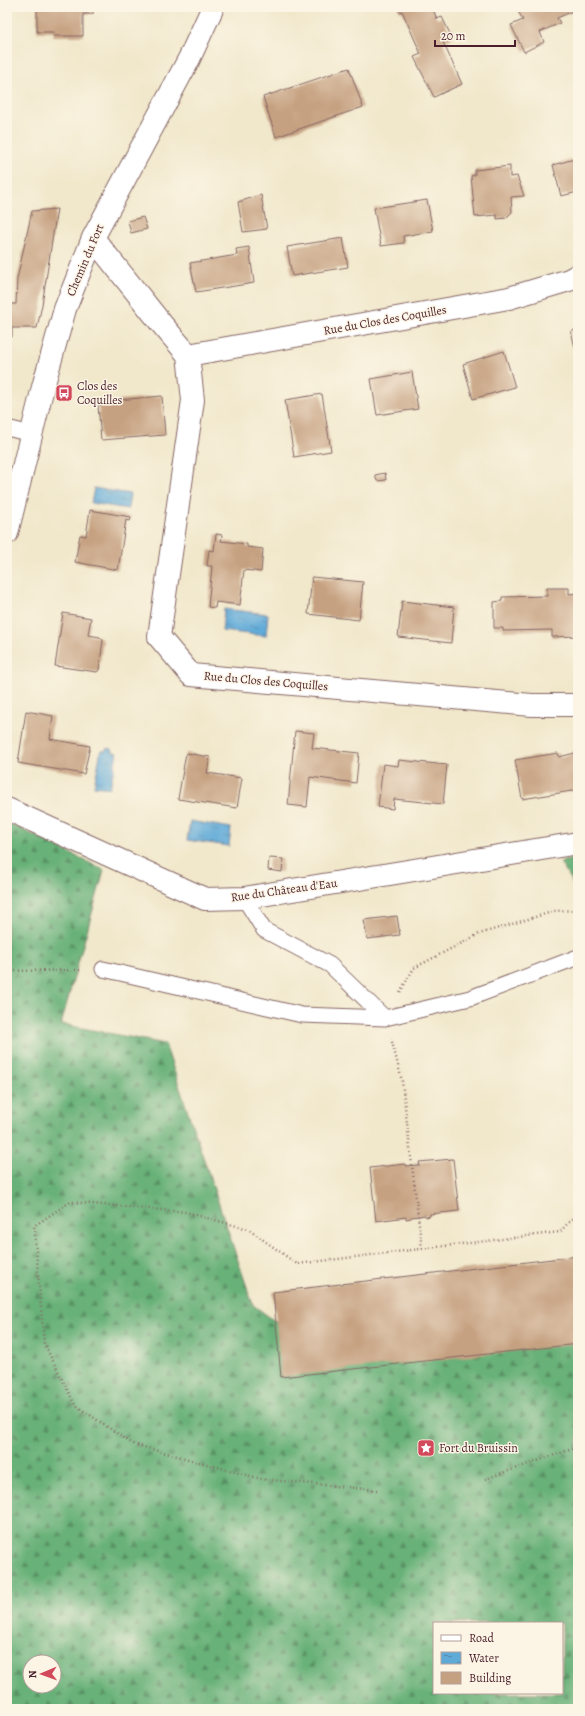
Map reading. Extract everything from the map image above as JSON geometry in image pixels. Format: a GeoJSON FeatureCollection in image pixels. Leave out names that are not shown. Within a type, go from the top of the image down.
{"type":"FeatureCollection","features":[{"type":"Feature","properties":{"kind":"street","name":"Chemin du Fort"},"geometry":{"type":"LineString","coordinates":[[7,533],[31,434],[65,309],[93,238],[189,59],[213,7]]}},
{"type":"Feature","properties":{"kind":"street"},"geometry":{"type":"LineString","coordinates":[[93,238],[188,355]]}},
{"type":"Feature","properties":{"kind":"street","name":"Rue du Clos des Coquilles"},"geometry":{"type":"LineString","coordinates":[[578,275],[569,280],[509,298],[188,355],[193,400],[159,637],[192,675],[532,705],[578,705]]}},
{"type":"Feature","properties":{"kind":"street","name":"Rue du Château d'Eau"},"geometry":{"type":"LineString","coordinates":[[7,810],[205,899],[244,898],[578,843]]}},
{"type":"Feature","properties":{"kind":"lane"},"geometry":{"type":"LineString","coordinates":[[7,428],[31,434]]}},
{"type":"Feature","properties":{"kind":"lane"},"geometry":{"type":"LineString","coordinates":[[244,898],[264,930],[330,965],[385,1018]]}},
{"type":"Feature","properties":{"kind":"lane"},"geometry":{"type":"LineString","coordinates":[[103,969],[302,1015],[385,1018],[470,998],[578,957]]}},
{"type":"Feature","properties":{"kind":"path"},"geometry":{"type":"LineString","coordinates":[[422,1249],[402,1081],[385,1018],[414,968],[478,934],[555,911],[578,910]]}},
{"type":"Feature","properties":{"kind":"path"},"geometry":{"type":"LineString","coordinates":[[7,971],[103,969]]}},
{"type":"Feature","properties":{"kind":"path"},"geometry":{"type":"LineString","coordinates":[[377,1490],[261,1479],[133,1444],[75,1405],[44,1343],[34,1226],[70,1202],[185,1212],[248,1229],[297,1264],[560,1232],[578,1212]]}},
{"type":"Feature","properties":{"kind":"path"},"geometry":{"type":"LineString","coordinates":[[485,1479],[578,1447]]}},
{"type":"Feature","properties":{"kind":"green space"},"geometry":{"type":"Polygon","coordinates":[[[7,822],[104,870],[61,1024],[165,1044],[253,1305],[322,1356],[578,1291],[578,1709],[7,1709],[7,822]]]}},
{"type":"Feature","properties":{"kind":"green space"},"geometry":{"type":"Polygon","coordinates":[[[578,858],[578,893],[560,862],[578,858]]]}},
{"type":"Feature","properties":{"kind":"water"},"geometry":{"type":"Polygon","coordinates":[[[94,488],[130,494],[128,509],[91,503],[94,488]]]}},
{"type":"Feature","properties":{"kind":"water"},"geometry":{"type":"Polygon","coordinates":[[[224,609],[268,614],[266,636],[222,631],[224,609]]]}},
{"type":"Feature","properties":{"kind":"water"},"geometry":{"type":"Polygon","coordinates":[[[107,748],[112,749],[113,752],[117,753],[110,788],[94,786],[101,750],[105,751],[107,748]]]}},
{"type":"Feature","properties":{"kind":"water"},"geometry":{"type":"Polygon","coordinates":[[[190,821],[231,828],[229,846],[187,840],[190,821]]]}},
{"type":"Feature","properties":{"kind":"building"},"geometry":{"type":"Polygon","coordinates":[[[37,7],[93,7],[93,14],[83,14],[83,36],[53,36],[54,32],[37,32],[37,7]]]}},
{"type":"Feature","properties":{"kind":"building"},"geometry":{"type":"Polygon","coordinates":[[[397,7],[432,7],[437,19],[442,17],[452,38],[443,42],[462,84],[434,97],[414,57],[421,54],[402,11],[400,12],[397,7]]]}},
{"type":"Feature","properties":{"kind":"building"},"geometry":{"type":"Polygon","coordinates":[[[527,7],[569,7],[571,12],[557,18],[560,23],[540,32],[544,42],[524,52],[511,25],[523,20],[518,11],[527,7]]]}},
{"type":"Feature","properties":{"kind":"building"},"geometry":{"type":"Polygon","coordinates":[[[349,68],[363,107],[276,137],[263,97],[349,68]]]}},
{"type":"Feature","properties":{"kind":"building"},"geometry":{"type":"Polygon","coordinates":[[[578,158],[578,192],[561,196],[553,165],[578,158]]]}},
{"type":"Feature","properties":{"kind":"building"},"geometry":{"type":"Polygon","coordinates":[[[510,166],[510,177],[517,176],[524,196],[511,197],[512,212],[506,218],[497,219],[497,215],[475,217],[471,176],[475,175],[475,170],[510,166]]]}},
{"type":"Feature","properties":{"kind":"building"},"geometry":{"type":"Polygon","coordinates":[[[261,195],[267,229],[243,232],[238,202],[261,195]]]}},
{"type":"Feature","properties":{"kind":"building"},"geometry":{"type":"Polygon","coordinates":[[[427,200],[433,231],[403,236],[404,243],[381,246],[374,208],[427,200]]]}},
{"type":"Feature","properties":{"kind":"building"},"geometry":{"type":"Polygon","coordinates":[[[57,209],[37,328],[12,328],[12,337],[7,337],[7,304],[16,304],[17,279],[32,211],[57,209]]]}},
{"type":"Feature","properties":{"kind":"building"},"geometry":{"type":"Polygon","coordinates":[[[143,217],[147,229],[131,233],[128,221],[143,217]]]}},
{"type":"Feature","properties":{"kind":"building"},"geometry":{"type":"Polygon","coordinates":[[[343,238],[348,267],[292,276],[287,247],[343,238]]]}},
{"type":"Feature","properties":{"kind":"building"},"geometry":{"type":"Polygon","coordinates":[[[249,247],[254,283],[196,292],[190,263],[237,255],[236,249],[249,247]]]}},
{"type":"Feature","properties":{"kind":"building"},"geometry":{"type":"Polygon","coordinates":[[[578,329],[578,356],[577,356],[571,331],[578,329]]]}},
{"type":"Feature","properties":{"kind":"building"},"geometry":{"type":"Polygon","coordinates":[[[504,351],[515,387],[473,399],[463,364],[504,351]]]}},
{"type":"Feature","properties":{"kind":"building"},"geometry":{"type":"Polygon","coordinates":[[[412,372],[418,409],[377,415],[371,379],[412,372]]]}},
{"type":"Feature","properties":{"kind":"building"},"geometry":{"type":"Polygon","coordinates":[[[322,394],[331,451],[294,457],[285,400],[322,394]]]}},
{"type":"Feature","properties":{"kind":"building"},"geometry":{"type":"Polygon","coordinates":[[[162,396],[165,435],[101,440],[98,405],[119,403],[118,400],[162,396]]]}},
{"type":"Feature","properties":{"kind":"building"},"geometry":{"type":"Polygon","coordinates":[[[385,473],[386,480],[377,481],[375,475],[385,473]]]}},
{"type":"Feature","properties":{"kind":"building"},"geometry":{"type":"Polygon","coordinates":[[[90,510],[131,517],[130,521],[126,520],[118,570],[75,562],[80,535],[86,536],[90,510]]]}},
{"type":"Feature","properties":{"kind":"building"},"geometry":{"type":"Polygon","coordinates":[[[216,534],[222,535],[221,541],[247,544],[247,547],[263,549],[261,572],[244,570],[240,605],[216,602],[215,608],[208,607],[212,566],[207,566],[209,550],[214,551],[216,534]]]}},
{"type":"Feature","properties":{"kind":"building"},"geometry":{"type":"Polygon","coordinates":[[[312,577],[363,582],[359,620],[308,614],[312,577]]]}},
{"type":"Feature","properties":{"kind":"building"},"geometry":{"type":"Polygon","coordinates":[[[547,588],[569,588],[569,594],[578,593],[578,636],[552,637],[552,630],[503,631],[503,628],[494,628],[494,602],[502,601],[502,597],[547,596],[547,588]]]}},
{"type":"Feature","properties":{"kind":"building"},"geometry":{"type":"Polygon","coordinates":[[[402,601],[454,607],[451,643],[398,637],[402,601]]]}},
{"type":"Feature","properties":{"kind":"building"},"geometry":{"type":"Polygon","coordinates":[[[63,613],[91,618],[88,635],[100,637],[103,640],[99,670],[97,672],[55,666],[63,613]]]}},
{"type":"Feature","properties":{"kind":"building"},"geometry":{"type":"Polygon","coordinates":[[[26,711],[53,716],[50,739],[90,746],[84,774],[18,763],[26,711]]]}},
{"type":"Feature","properties":{"kind":"building"},"geometry":{"type":"Polygon","coordinates":[[[295,731],[314,733],[312,748],[359,753],[356,783],[310,777],[307,807],[288,805],[295,731]]]}},
{"type":"Feature","properties":{"kind":"building"},"geometry":{"type":"Polygon","coordinates":[[[186,753],[210,757],[207,773],[242,778],[237,808],[178,799],[186,753]]]}},
{"type":"Feature","properties":{"kind":"building"},"geometry":{"type":"Polygon","coordinates":[[[558,753],[559,757],[575,753],[578,767],[578,790],[522,799],[515,760],[558,753]]]}},
{"type":"Feature","properties":{"kind":"building"},"geometry":{"type":"Polygon","coordinates":[[[399,760],[447,765],[443,804],[394,799],[393,809],[378,807],[383,764],[398,766],[399,760]]]}},
{"type":"Feature","properties":{"kind":"building"},"geometry":{"type":"Polygon","coordinates":[[[269,858],[283,859],[282,872],[268,870],[269,858]]]}},
{"type":"Feature","properties":{"kind":"building"},"geometry":{"type":"Polygon","coordinates":[[[397,916],[400,935],[367,939],[364,920],[397,916]]]}},
{"type":"Feature","properties":{"kind":"building"},"geometry":{"type":"Polygon","coordinates":[[[453,1159],[459,1211],[430,1214],[430,1216],[426,1217],[425,1215],[406,1219],[406,1217],[376,1221],[370,1168],[405,1164],[405,1166],[420,1165],[419,1162],[453,1159]]]}},
{"type":"Feature","properties":{"kind":"building"},"geometry":{"type":"Polygon","coordinates":[[[578,1256],[578,1344],[281,1377],[273,1292],[578,1256]]]}},
{"type":"Feature","properties":{"kind":"place","name":"Clos des Coquilles"},"geometry":{"type":"Point","coordinates":[64,393]}},
{"type":"Feature","properties":{"kind":"place","name":"Fort du Bruissin"},"geometry":{"type":"Point","coordinates":[426,1448]}}]}
